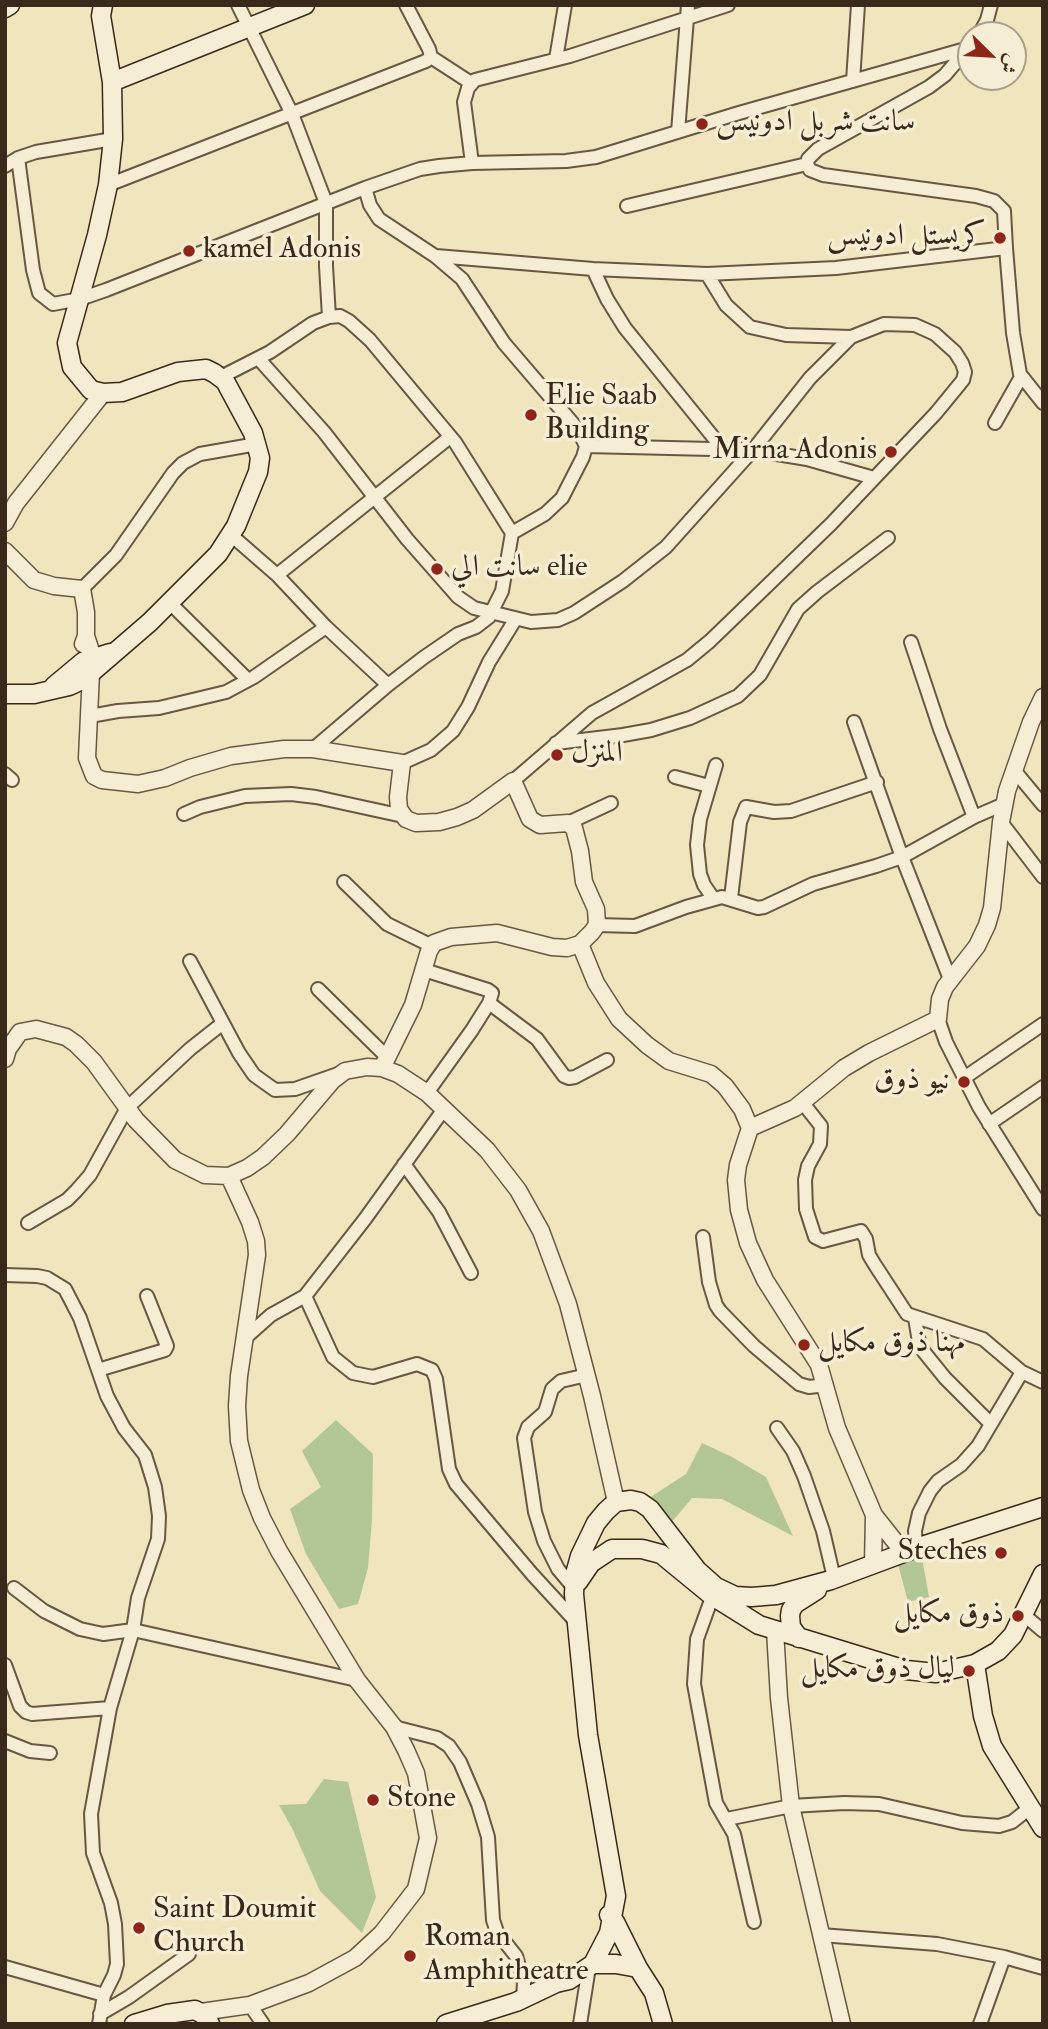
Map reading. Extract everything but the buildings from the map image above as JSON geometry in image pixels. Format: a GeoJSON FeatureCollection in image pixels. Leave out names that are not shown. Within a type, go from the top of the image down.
{"type":"FeatureCollection","features":[{"type":"Feature","properties":{"kind":"main road"},"geometry":{"type":"LineString","coordinates":[[5,8],[10,5]]}},
{"type":"Feature","properties":{"kind":"main road"},"geometry":{"type":"LineString","coordinates":[[112,82],[305,5]]}},
{"type":"Feature","properties":{"kind":"main road"},"geometry":{"type":"LineString","coordinates":[[5,694],[34,694],[49,690],[114,653],[171,604],[210,565],[231,535],[252,491],[260,458],[247,419],[220,377],[206,369],[187,370],[122,392],[103,393],[91,390],[72,367],[67,352],[69,330],[80,299],[108,185],[113,139],[112,82],[99,9]]}},
{"type":"Feature","properties":{"kind":"main road"},"geometry":{"type":"LineString","coordinates":[[563,1979],[585,1959],[595,1945],[616,1896],[611,1882],[610,1862],[587,1735],[574,1588],[580,1556],[596,1522],[616,1502],[631,1500],[650,1509],[669,1550],[697,1570],[713,1591],[759,1625],[906,1670],[936,1672],[975,1664],[998,1651],[1013,1636],[1043,1574]]}},
{"type":"Feature","properties":{"kind":"main road"},"geometry":{"type":"LineString","coordinates":[[713,1591],[735,1596],[776,1595],[832,1579],[1043,1507]]}},
{"type":"Feature","properties":{"kind":"main road"},"geometry":{"type":"LineString","coordinates":[[596,1522],[597,1541],[599,1546],[607,1551]]}},
{"type":"Feature","properties":{"kind":"main road"},"geometry":{"type":"LineString","coordinates":[[574,1588],[591,1563],[607,1551],[669,1550]]}},
{"type":"Feature","properties":{"kind":"main road"},"geometry":{"type":"LineString","coordinates":[[799,1638],[791,1627],[791,1610],[795,1604],[832,1579]]}},
{"type":"Feature","properties":{"kind":"main road"},"geometry":{"type":"LineString","coordinates":[[975,1664],[983,1717],[992,1746],[1043,1828]]}},
{"type":"Feature","properties":{"kind":"main road"},"geometry":{"type":"LineString","coordinates":[[591,1965],[609,1933],[609,1911]]}},
{"type":"Feature","properties":{"kind":"main road"},"geometry":{"type":"LineString","coordinates":[[609,1911],[625,1924],[644,1966],[642,1973]]}},
{"type":"Feature","properties":{"kind":"main road"},"geometry":{"type":"LineString","coordinates":[[446,2024],[523,1999],[591,1965],[608,1963],[642,1973],[654,1993],[663,2024]]}},
{"type":"Feature","properties":{"kind":"main road"},"geometry":{"type":"LineString","coordinates":[[134,2024],[186,2010],[205,2018]]}},
{"type":"Feature","properties":{"kind":"street"},"geometry":{"type":"LineString","coordinates":[[239,5],[292,114],[326,203],[329,317]]}},
{"type":"Feature","properties":{"kind":"street"},"geometry":{"type":"LineString","coordinates":[[406,5],[431,57],[471,83]]}},
{"type":"Feature","properties":{"kind":"street"},"geometry":{"type":"LineString","coordinates":[[556,59],[565,5]]}},
{"type":"Feature","properties":{"kind":"street"},"geometry":{"type":"LineString","coordinates":[[472,163],[464,102],[471,83],[482,76],[556,59],[688,12],[728,5]]}},
{"type":"Feature","properties":{"kind":"street"},"geometry":{"type":"LineString","coordinates":[[853,81],[858,5]]}},
{"type":"Feature","properties":{"kind":"street"},"geometry":{"type":"LineString","coordinates":[[678,132],[688,12]]}},
{"type":"Feature","properties":{"kind":"street"},"geometry":{"type":"LineString","coordinates":[[18,158],[33,270],[39,293],[53,304],[80,299],[420,169],[472,163],[581,160],[613,153],[957,51]]}},
{"type":"Feature","properties":{"kind":"street"},"geometry":{"type":"LineString","coordinates":[[108,185],[431,57]]}},
{"type":"Feature","properties":{"kind":"street"},"geometry":{"type":"LineString","coordinates":[[957,62],[929,87],[818,149],[808,159],[807,164],[810,170],[823,174],[976,196],[994,201],[1004,211],[1013,333],[1021,377],[1043,403]]}},
{"type":"Feature","properties":{"kind":"street"},"geometry":{"type":"LineString","coordinates":[[5,166],[18,158],[46,149],[113,139]]}},
{"type":"Feature","properties":{"kind":"street"},"geometry":{"type":"LineString","coordinates":[[627,206],[807,164]]}},
{"type":"Feature","properties":{"kind":"street"},"geometry":{"type":"LineString","coordinates":[[365,188],[370,205],[379,219],[435,256],[461,279],[504,343],[575,425],[586,446],[562,498],[545,514],[512,533]]}},
{"type":"Feature","properties":{"kind":"street"},"geometry":{"type":"LineString","coordinates":[[435,256],[593,269],[707,274],[836,268],[1006,248]]}},
{"type":"Feature","properties":{"kind":"street"},"geometry":{"type":"LineString","coordinates":[[593,269],[625,328],[722,448]]}},
{"type":"Feature","properties":{"kind":"street"},"geometry":{"type":"LineString","coordinates":[[184,814],[245,796],[291,794],[403,816],[416,822],[447,820],[473,810],[513,781],[592,713],[700,650],[804,551],[963,380],[965,372],[955,352],[935,334],[915,325],[884,324],[851,337],[786,335],[750,327],[726,305],[707,274]]}},
{"type":"Feature","properties":{"kind":"street"},"geometry":{"type":"LineString","coordinates":[[220,377],[258,358],[313,323],[340,316],[357,326],[466,456],[512,533],[502,591],[493,612],[482,623],[441,645],[388,685],[313,750]]}},
{"type":"Feature","properties":{"kind":"street"},"geometry":{"type":"LineString","coordinates":[[258,358],[324,432],[407,540],[458,597],[474,608],[531,622],[558,620],[574,613],[613,588],[666,547],[753,450],[810,378],[851,337]]}},
{"type":"Feature","properties":{"kind":"street"},"geometry":{"type":"LineString","coordinates":[[995,423],[1021,377]]}},
{"type":"Feature","properties":{"kind":"street"},"geometry":{"type":"LineString","coordinates":[[5,523],[16,503],[103,393]]}},
{"type":"Feature","properties":{"kind":"street"},"geometry":{"type":"LineString","coordinates":[[277,575],[450,437]]}},
{"type":"Feature","properties":{"kind":"street"},"geometry":{"type":"LineString","coordinates":[[5,551],[34,580],[54,586],[82,589],[91,583],[116,555],[173,472],[183,463],[200,454],[257,444]]}},
{"type":"Feature","properties":{"kind":"street"},"geometry":{"type":"LineString","coordinates":[[586,446],[753,450],[807,459],[874,478]]}},
{"type":"Feature","properties":{"kind":"street"},"geometry":{"type":"LineString","coordinates":[[231,535],[277,575],[326,627],[388,685]]}},
{"type":"Feature","properties":{"kind":"street"},"geometry":{"type":"LineString","coordinates":[[556,743],[624,736],[651,730],[690,718],[738,696],[760,675],[799,609],[888,538]]}},
{"type":"Feature","properties":{"kind":"street"},"geometry":{"type":"LineString","coordinates":[[82,589],[86,604],[84,670],[90,713],[87,754],[90,769],[94,776],[102,780],[121,784],[157,780],[231,756],[284,749],[313,750],[402,763],[430,750],[461,721],[489,662],[515,620]]}},
{"type":"Feature","properties":{"kind":"street"},"geometry":{"type":"LineString","coordinates":[[171,604],[248,680]]}},
{"type":"Feature","properties":{"kind":"street"},"geometry":{"type":"LineString","coordinates":[[90,713],[180,704],[226,692],[326,627]]}},
{"type":"Feature","properties":{"kind":"street"},"geometry":{"type":"LineString","coordinates":[[911,642],[940,729],[974,817]]}},
{"type":"Feature","properties":{"kind":"street"},"geometry":{"type":"LineString","coordinates":[[1043,697],[1014,770],[1004,804],[994,895],[987,925],[977,947],[950,979],[940,999],[938,1020],[946,1042],[989,1124],[1043,1209]]}},
{"type":"Feature","properties":{"kind":"street"},"geometry":{"type":"LineString","coordinates":[[854,722],[902,857],[950,979]]}},
{"type":"Feature","properties":{"kind":"street"},"geometry":{"type":"LineString","coordinates":[[402,763],[398,797],[403,816]]}},
{"type":"Feature","properties":{"kind":"street"},"geometry":{"type":"LineString","coordinates":[[713,898],[699,874],[697,845],[700,819],[716,765]]}},
{"type":"Feature","properties":{"kind":"street"},"geometry":{"type":"LineString","coordinates":[[1014,770],[1043,805]]}},
{"type":"Feature","properties":{"kind":"street"},"geometry":{"type":"LineString","coordinates":[[675,777],[709,786]]}},
{"type":"Feature","properties":{"kind":"street"},"geometry":{"type":"LineString","coordinates":[[513,781],[530,819],[540,825],[568,823],[611,803]]}},
{"type":"Feature","properties":{"kind":"street"},"geometry":{"type":"LineString","coordinates":[[731,898],[740,822],[746,807],[774,812],[791,811],[877,782]]}},
{"type":"Feature","properties":{"kind":"street"},"geometry":{"type":"LineString","coordinates":[[597,925],[635,926],[713,898],[731,898],[758,908],[764,907],[813,884],[902,857],[974,817],[1004,804]]}},
{"type":"Feature","properties":{"kind":"street"},"geometry":{"type":"LineString","coordinates":[[1001,822],[1043,877]]}},
{"type":"Feature","properties":{"kind":"street"},"geometry":{"type":"LineString","coordinates":[[385,1063],[413,1005],[432,946],[440,940],[497,933],[560,948],[580,944],[597,925],[596,909],[583,876],[578,840],[574,828],[568,823]]}},
{"type":"Feature","properties":{"kind":"street"},"geometry":{"type":"LineString","coordinates":[[344,882],[387,924],[432,946]]}},
{"type":"Feature","properties":{"kind":"street"},"geometry":{"type":"LineString","coordinates":[[580,944],[596,983],[619,1019],[669,1061],[700,1069],[717,1078],[734,1097],[750,1128]]}},
{"type":"Feature","properties":{"kind":"street"},"geometry":{"type":"LineString","coordinates":[[190,961],[239,1053],[254,1075],[275,1090],[295,1089],[345,1071],[385,1063]]}},
{"type":"Feature","properties":{"kind":"street"},"geometry":{"type":"LineString","coordinates":[[424,970],[492,993],[489,1003],[427,1093]]}},
{"type":"Feature","properties":{"kind":"street"},"geometry":{"type":"LineString","coordinates":[[318,989],[385,1063],[427,1093],[487,1150],[528,1205],[561,1284],[587,1376],[616,1502]]}},
{"type":"Feature","properties":{"kind":"street"},"geometry":{"type":"LineString","coordinates":[[489,1003],[537,1039],[564,1076],[575,1077],[607,1060]]}},
{"type":"Feature","properties":{"kind":"street"},"geometry":{"type":"LineString","coordinates":[[910,1551],[874,1515],[837,1428],[826,1385],[815,1357],[754,1258],[742,1224],[736,1180],[738,1164],[750,1128],[802,1102],[858,1059],[938,1020]]}},
{"type":"Feature","properties":{"kind":"street"},"geometry":{"type":"LineString","coordinates":[[28,1223],[68,1200],[83,1183],[127,1108],[190,1049],[223,1023]]}},
{"type":"Feature","properties":{"kind":"street"},"geometry":{"type":"LineString","coordinates":[[964,1078],[1043,1024]]}},
{"type":"Feature","properties":{"kind":"street"},"geometry":{"type":"LineString","coordinates":[[5,1059],[8,1049],[20,1032],[36,1029],[55,1032],[76,1044],[86,1054],[110,1081],[127,1108],[175,1160],[205,1175],[229,1176],[263,1157],[287,1134],[332,1081],[345,1071]]}},
{"type":"Feature","properties":{"kind":"street"},"geometry":{"type":"LineString","coordinates":[[989,1124],[1043,1087]]}},
{"type":"Feature","properties":{"kind":"street"},"geometry":{"type":"LineString","coordinates":[[802,1102],[821,1126],[820,1144],[808,1166],[805,1180],[806,1209],[815,1237],[823,1241],[857,1230],[864,1233],[869,1255],[903,1310],[915,1318],[983,1339],[1022,1372],[1043,1382]]}},
{"type":"Feature","properties":{"kind":"street"},"geometry":{"type":"LineString","coordinates":[[244,1339],[271,1315],[305,1296],[444,1109]]}},
{"type":"Feature","properties":{"kind":"street"},"geometry":{"type":"LineString","coordinates":[[404,1164],[439,1212],[471,1273]]}},
{"type":"Feature","properties":{"kind":"street"},"geometry":{"type":"LineString","coordinates":[[205,2018],[309,1983],[355,1958],[382,1933],[416,1889],[428,1838],[415,1773],[394,1727],[358,1680],[279,1551],[251,1490],[239,1441],[237,1406],[244,1339],[256,1270],[256,1241],[229,1176]]}},
{"type":"Feature","properties":{"kind":"street"},"geometry":{"type":"LineString","coordinates":[[702,1237],[709,1282],[720,1311],[754,1346],[799,1384],[809,1387],[826,1385]]}},
{"type":"Feature","properties":{"kind":"street"},"geometry":{"type":"LineString","coordinates":[[5,1275],[47,1278],[65,1290],[80,1318],[107,1396],[124,1428],[145,1455],[158,1501],[158,1539],[138,1598],[133,1630],[110,1708],[91,1814],[93,1853],[111,1903],[115,1924],[117,1964],[104,1995],[100,2019]]}},
{"type":"Feature","properties":{"kind":"street"},"geometry":{"type":"LineString","coordinates":[[98,1370],[165,1350],[167,1346],[147,1296]]}},
{"type":"Feature","properties":{"kind":"street"},"geometry":{"type":"LineString","coordinates":[[305,1296],[333,1357],[353,1373],[373,1377],[417,1364],[432,1370],[436,1379],[449,1469],[456,1484],[578,1624]]}},
{"type":"Feature","properties":{"kind":"street"},"geometry":{"type":"LineString","coordinates":[[915,1318],[921,1348],[945,1378],[991,1424]]}},
{"type":"Feature","properties":{"kind":"street"},"geometry":{"type":"LineString","coordinates":[[910,1551],[919,1513],[930,1491],[970,1455],[1022,1372]]}},
{"type":"Feature","properties":{"kind":"street"},"geometry":{"type":"LineString","coordinates":[[574,1588],[558,1569],[544,1541],[535,1512],[524,1438],[528,1427],[545,1412],[552,1389],[561,1381],[587,1376]]}},
{"type":"Feature","properties":{"kind":"street"},"geometry":{"type":"LineString","coordinates":[[777,1428],[793,1451],[804,1476],[823,1531],[832,1579]]}},
{"type":"Feature","properties":{"kind":"street"},"geometry":{"type":"LineString","coordinates":[[873,1565],[874,1515]]}},
{"type":"Feature","properties":{"kind":"street"},"geometry":{"type":"LineString","coordinates":[[14,1588],[44,1611],[80,1629],[112,1634],[133,1630],[358,1680]]}},
{"type":"Feature","properties":{"kind":"street"},"geometry":{"type":"LineString","coordinates":[[713,1591],[697,1639],[694,1684],[716,1803],[734,1834],[754,1922]]}},
{"type":"Feature","properties":{"kind":"street"},"geometry":{"type":"LineString","coordinates":[[1024,1615],[1043,1631]]}},
{"type":"Feature","properties":{"kind":"street"},"geometry":{"type":"LineString","coordinates":[[775,1630],[779,1698],[791,1806],[842,2024]]}},
{"type":"Feature","properties":{"kind":"street"},"geometry":{"type":"LineString","coordinates":[[5,1665],[20,1706],[28,1713],[110,1708]]}},
{"type":"Feature","properties":{"kind":"street"},"geometry":{"type":"LineString","coordinates":[[394,1727],[437,1738],[449,1746],[460,1762],[478,1804],[488,1837],[492,1920],[497,1932],[516,1956],[524,1983],[523,1999]]}},
{"type":"Feature","properties":{"kind":"street"},"geometry":{"type":"LineString","coordinates":[[5,1741],[30,1751],[50,1753]]}},
{"type":"Feature","properties":{"kind":"street"},"geometry":{"type":"LineString","coordinates":[[727,1819],[791,1806],[844,1802],[879,1804],[987,1826],[1012,1822],[1031,1807]]}},
{"type":"Feature","properties":{"kind":"street"},"geometry":{"type":"LineString","coordinates":[[821,1935],[937,1944],[1004,1957],[1043,1968]]}},
{"type":"Feature","properties":{"kind":"street"},"geometry":{"type":"LineString","coordinates":[[100,2019],[189,1954]]}},
{"type":"Feature","properties":{"kind":"street"},"geometry":{"type":"LineString","coordinates":[[980,2024],[1004,1957]]}},
{"type":"Feature","properties":{"kind":"street"},"geometry":{"type":"LineString","coordinates":[[580,2024],[591,1965]]}},
{"type":"Feature","properties":{"kind":"street"},"geometry":{"type":"LineString","coordinates":[[5,1967],[104,1995]]}},
{"type":"Feature","properties":{"kind":"street"},"geometry":{"type":"LineString","coordinates":[[563,1979],[583,1997]]}},
{"type":"Feature","properties":{"kind":"street"},"geometry":{"type":"LineString","coordinates":[[250,2005],[262,2024]]}},
{"type":"Feature","properties":{"kind":"green space"},"geometry":{"type":"Polygon","coordinates":[[[336,1420],[373,1454],[368,1568],[358,1604],[339,1609],[306,1554],[290,1509],[321,1487],[302,1451],[336,1420]]]}},
{"type":"Feature","properties":{"kind":"green space"},"geometry":{"type":"Polygon","coordinates":[[[702,1443],[766,1477],[793,1536],[722,1499],[692,1498],[671,1523],[649,1498],[686,1474],[702,1443]]]}},
{"type":"Feature","properties":{"kind":"green space"},"geometry":{"type":"Polygon","coordinates":[[[922,1558],[929,1597],[908,1602],[898,1564],[922,1558]]]}},
{"type":"Feature","properties":{"kind":"green space"},"geometry":{"type":"Polygon","coordinates":[[[324,1779],[348,1782],[376,1897],[362,1933],[320,1891],[279,1805],[306,1804],[324,1779]]]}},
{"type":"Feature","properties":{"kind":"place","name":"سانت شربل ادونيس"},"geometry":{"type":"Point","coordinates":[702,124]}},
{"type":"Feature","properties":{"kind":"place","name":"كريستل ادونيس"},"geometry":{"type":"Point","coordinates":[1000,238]}},
{"type":"Feature","properties":{"kind":"place","name":"kamel Adonis"},"geometry":{"type":"Point","coordinates":[189,251]}},
{"type":"Feature","properties":{"kind":"place","name":"Elie Saab Building"},"geometry":{"type":"Point","coordinates":[531,415]}},
{"type":"Feature","properties":{"kind":"place","name":"Mirna Adonis"},"geometry":{"type":"Point","coordinates":[891,452]}},
{"type":"Feature","properties":{"kind":"place","name":"سانت الي elie"},"geometry":{"type":"Point","coordinates":[437,569]}},
{"type":"Feature","properties":{"kind":"place","name":"المنزل"},"geometry":{"type":"Point","coordinates":[557,755]}},
{"type":"Feature","properties":{"kind":"place","name":"نيو ذوق"},"geometry":{"type":"Point","coordinates":[964,1082]}},
{"type":"Feature","properties":{"kind":"place","name":"مهنا ذوق مكايل"},"geometry":{"type":"Point","coordinates":[804,1345]}},
{"type":"Feature","properties":{"kind":"place","name":"Steches"},"geometry":{"type":"Point","coordinates":[1001,1553]}},
{"type":"Feature","properties":{"kind":"place","name":"ذوق مكايل"},"geometry":{"type":"Point","coordinates":[1018,1616]}},
{"type":"Feature","properties":{"kind":"place","name":"ليال ذوق مكايل"},"geometry":{"type":"Point","coordinates":[969,1671]}},
{"type":"Feature","properties":{"kind":"place","name":"Stone"},"geometry":{"type":"Point","coordinates":[373,1800]}},
{"type":"Feature","properties":{"kind":"place","name":"Saint Doumit Church"},"geometry":{"type":"Point","coordinates":[139,1928]}},
{"type":"Feature","properties":{"kind":"place","name":"Roman Amphitheatre"},"geometry":{"type":"Point","coordinates":[410,1956]}}]}
